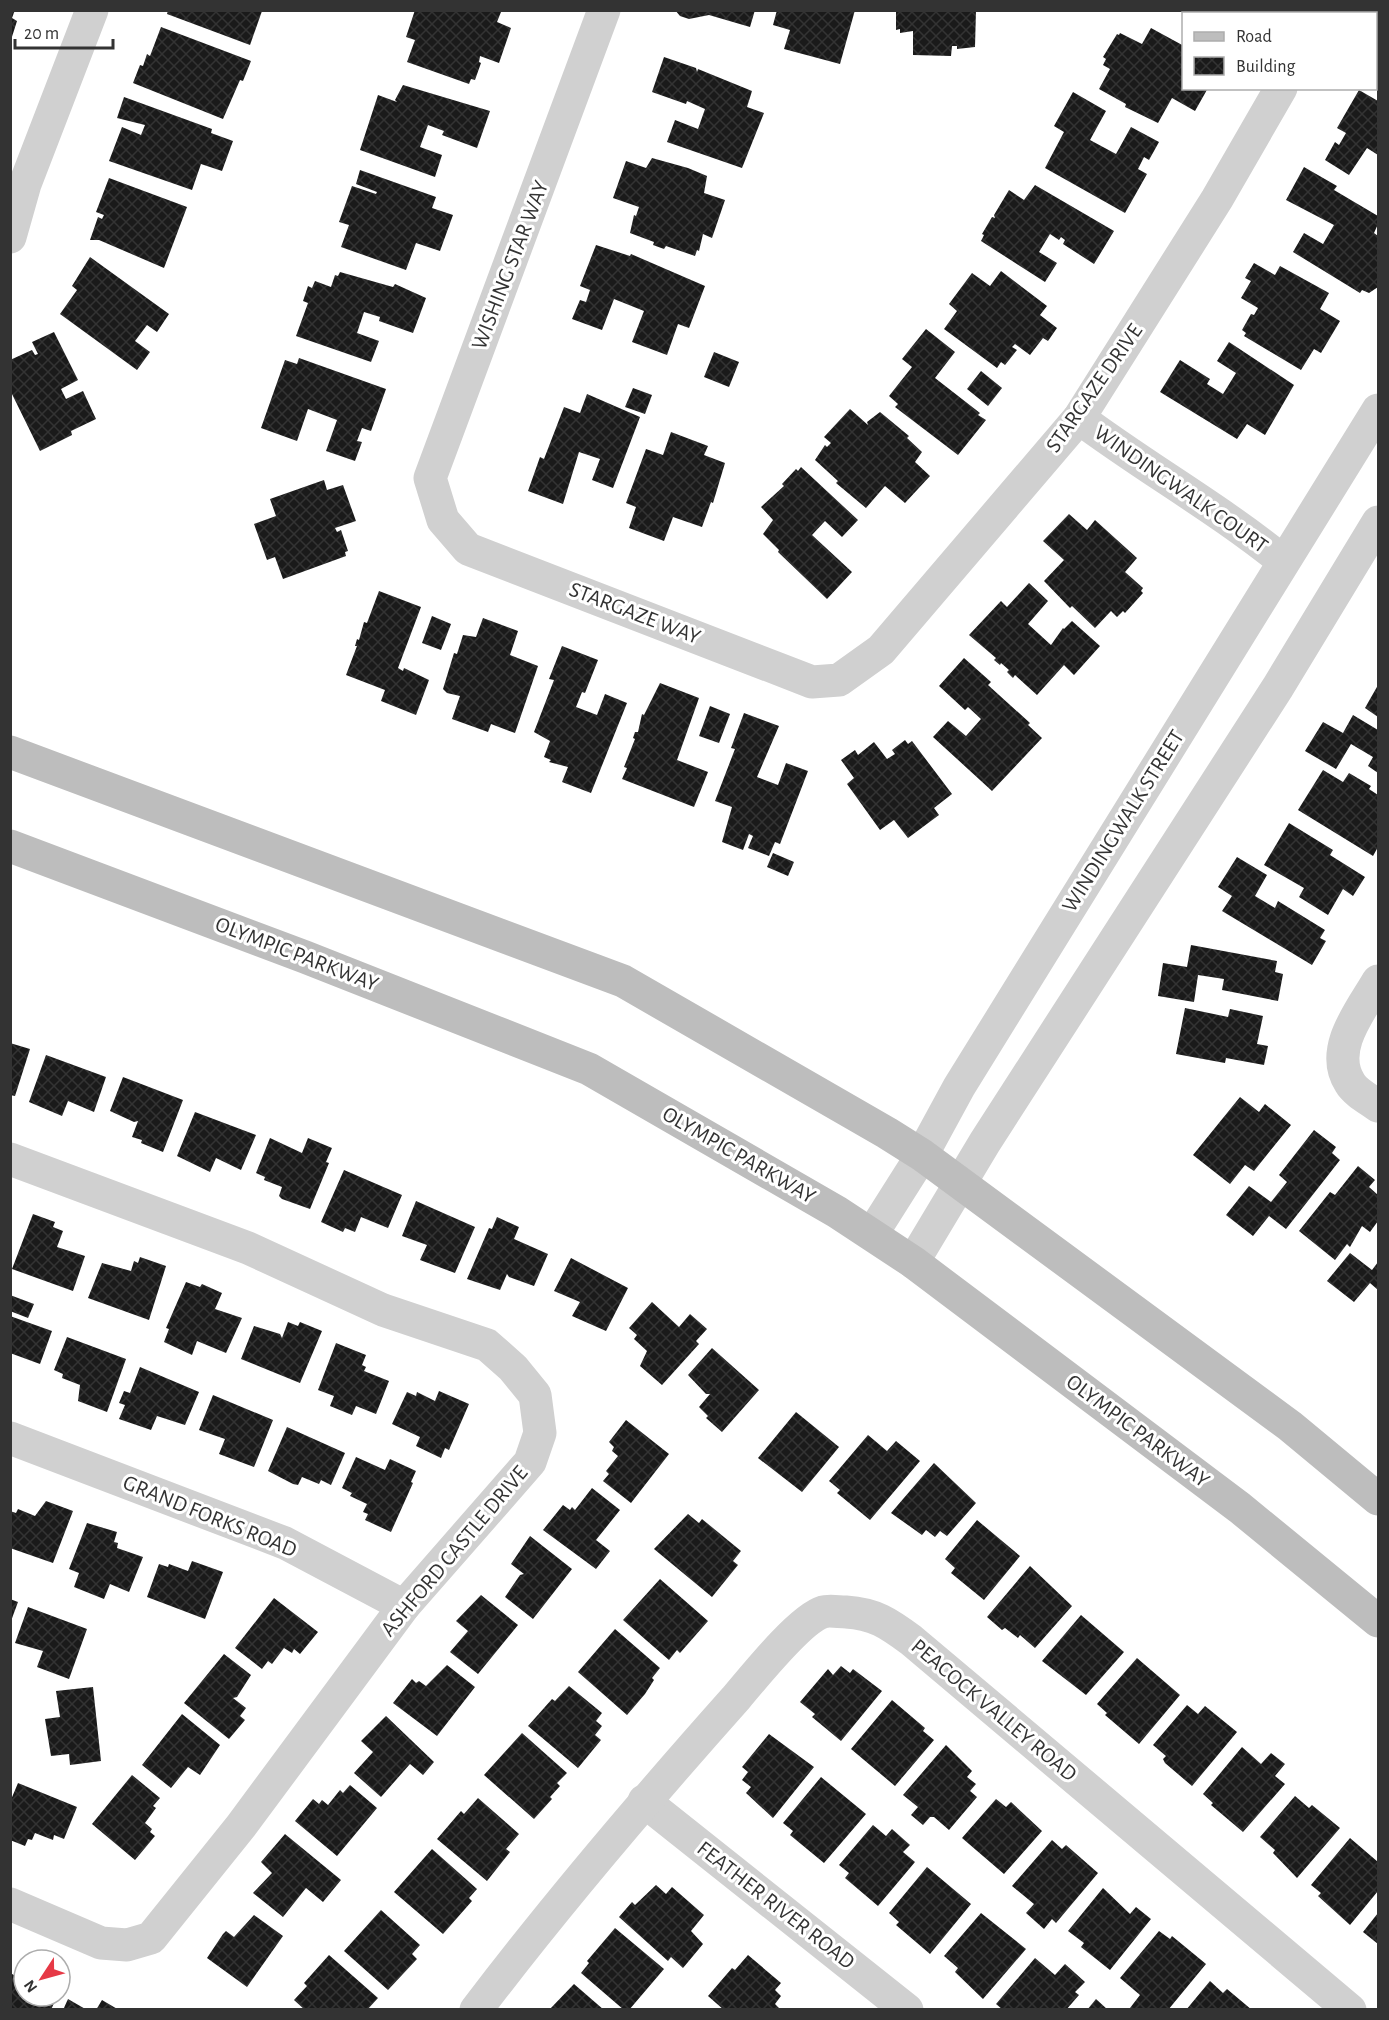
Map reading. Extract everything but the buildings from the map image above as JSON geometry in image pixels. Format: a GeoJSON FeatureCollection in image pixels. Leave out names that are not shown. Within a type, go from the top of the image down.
{"type":"FeatureCollection","features":[{"type":"Feature","properties":{"kind":"main road"},"geometry":{"type":"LineString","coordinates":[[10,752],[623,981],[887,1132],[921,1155],[1290,1426],[1378,1499]]}},
{"type":"Feature","properties":{"kind":"main road","name":"OLYMPIC PARKWAY"},"geometry":{"type":"LineString","coordinates":[[10,846],[305,957],[589,1069],[872,1234],[912,1262],[1240,1508],[1378,1622]]}},
{"type":"Feature","properties":{"kind":"street"},"geometry":{"type":"LineString","coordinates":[[10,237],[25,184],[92,10]]}},
{"type":"Feature","properties":{"kind":"street","name":"WISHING STAR WAY"},"geometry":{"type":"LineString","coordinates":[[443,520],[430,478],[604,10]]}},
{"type":"Feature","properties":{"kind":"street","name":"STARGAZE DRIVE"},"geometry":{"type":"LineString","coordinates":[[838,680],[881,650],[1079,418],[1217,198],[1280,90]]}},
{"type":"Feature","properties":{"kind":"street","name":"WINDINGWALK STREET"},"geometry":{"type":"LineString","coordinates":[[872,1234],[921,1155],[959,1087],[1378,410]]}},
{"type":"Feature","properties":{"kind":"street","name":"WINDINGWALK COURT"},"geometry":{"type":"LineString","coordinates":[[1079,418],[1121,449],[1248,532],[1283,561]]}},
{"type":"Feature","properties":{"kind":"street","name":"STARGAZE WAY"},"geometry":{"type":"LineString","coordinates":[[443,520],[468,549],[812,682],[838,680]]}},
{"type":"Feature","properties":{"kind":"street"},"geometry":{"type":"LineString","coordinates":[[912,1262],[960,1182],[1278,687],[1378,522]]}},
{"type":"Feature","properties":{"kind":"street"},"geometry":{"type":"LineString","coordinates":[[1378,981],[1346,1036],[1343,1063],[1350,1084],[1378,1106]]}},
{"type":"Feature","properties":{"kind":"street","name":"ASHFORD CASTLE DRIVE"},"geometry":{"type":"LineString","coordinates":[[10,1159],[248,1248],[383,1310],[487,1345],[513,1368],[535,1395],[540,1433],[530,1462],[404,1606],[182,1901],[151,1938],[127,1945],[100,1943],[10,1904]]}},
{"type":"Feature","properties":{"kind":"street","name":"GRAND FORKS ROAD"},"geometry":{"type":"LineString","coordinates":[[10,1438],[285,1543],[404,1606]]}},
{"type":"Feature","properties":{"kind":"street","name":"PEACOCK VALLEY ROAD"},"geometry":{"type":"LineString","coordinates":[[476,2010],[517,1956],[644,1801],[792,1634],[823,1612],[867,1614],[888,1624],[911,1640],[1350,2010]]}},
{"type":"Feature","properties":{"kind":"street","name":"FEATHER RIVER ROAD"},"geometry":{"type":"LineString","coordinates":[[644,1801],[898,2006]]}}]}
